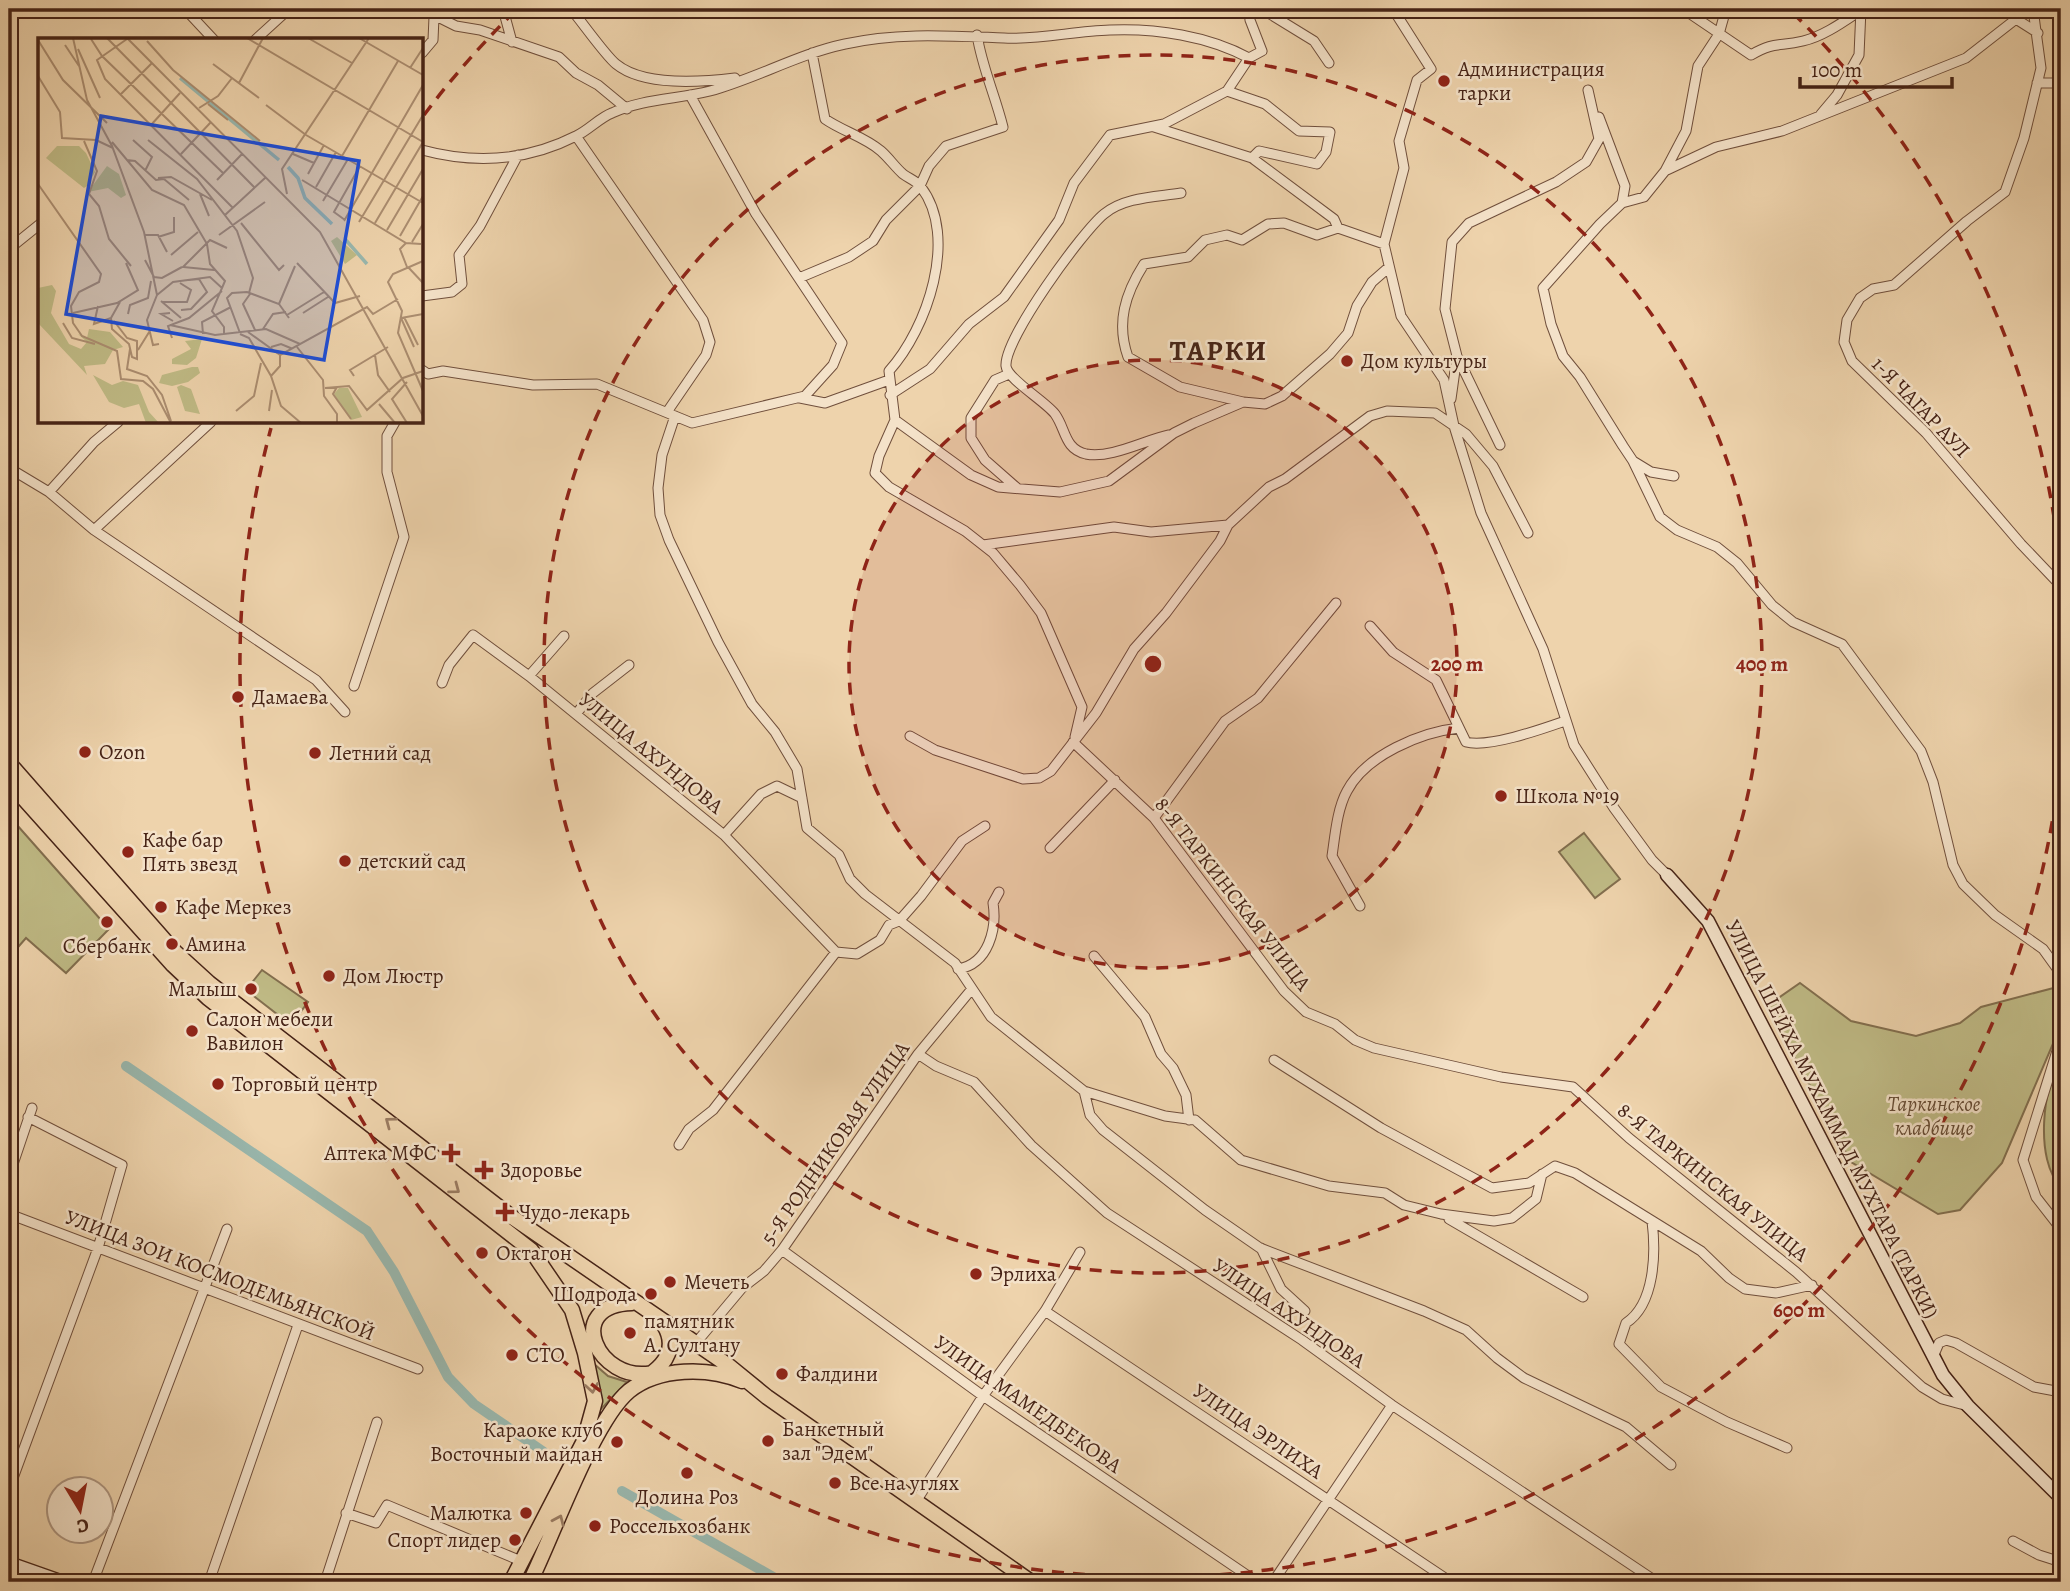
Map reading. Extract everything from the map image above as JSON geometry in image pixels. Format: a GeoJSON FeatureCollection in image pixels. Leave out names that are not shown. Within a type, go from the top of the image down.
{"type":"FeatureCollection","features":[{"type":"Feature","properties":{"kind":"main road"},"geometry":{"type":"LineString","coordinates":[[9,763],[175,952],[209,983],[484,1204]]}},
{"type":"Feature","properties":{"kind":"main road"},"geometry":{"type":"LineString","coordinates":[[9,782],[173,965],[208,998],[507,1221],[565,1253],[632,1303],[695,1344],[1030,1582]]}},
{"type":"Feature","properties":{"kind":"main road"},"geometry":{"type":"LineString","coordinates":[[507,1221],[564,1294],[587,1344],[594,1401],[591,1423],[511,1582]]}},
{"type":"Feature","properties":{"kind":"main road"},"geometry":{"type":"LineString","coordinates":[[587,1344],[597,1318],[610,1307],[632,1303]]}},
{"type":"Feature","properties":{"kind":"main road"},"geometry":{"type":"LineString","coordinates":[[530,1582],[592,1446],[621,1399],[664,1363],[671,1341],[662,1321]]}},
{"type":"Feature","properties":{"kind":"main road"},"geometry":{"type":"LineString","coordinates":[[587,1344],[617,1368],[647,1377],[730,1371]]}},
{"type":"Feature","properties":{"kind":"street"},"geometry":{"type":"LineString","coordinates":[[185,9],[212,38]]}},
{"type":"Feature","properties":{"kind":"street"},"geometry":{"type":"LineString","coordinates":[[260,38],[289,9]]}},
{"type":"Feature","properties":{"kind":"street"},"geometry":{"type":"LineString","coordinates":[[422,9],[457,26],[480,30],[559,57],[576,73],[598,85],[627,109]]}},
{"type":"Feature","properties":{"kind":"street"},"geometry":{"type":"LineString","coordinates":[[503,9],[512,42]]}},
{"type":"Feature","properties":{"kind":"street"},"geometry":{"type":"LineString","coordinates":[[570,9],[616,64],[638,75],[684,82],[745,80]]}},
{"type":"Feature","properties":{"kind":"street"},"geometry":{"type":"LineString","coordinates":[[890,394],[930,369],[969,324],[1004,297],[1059,220],[1074,183],[1110,135],[1164,124],[1227,91],[1249,58],[1262,51],[1250,20],[1249,9]]}},
{"type":"Feature","properties":{"kind":"street"},"geometry":{"type":"LineString","coordinates":[[1262,9],[1314,41],[1329,63]]}},
{"type":"Feature","properties":{"kind":"street","name":"УЛИЦА ШЕЙХА МУХАММАД МУХТАРА (ТАРКИ)"},"geometry":{"type":"LineString","coordinates":[[1393,9],[1431,69],[1417,80],[1399,141],[1404,168],[1384,244],[1388,268],[1401,316],[1444,380],[1454,426],[1481,513],[1543,649],[1574,746],[1652,860],[1707,921],[1933,1357],[1968,1406],[2061,1498]]}},
{"type":"Feature","properties":{"kind":"street"},"geometry":{"type":"LineString","coordinates":[[1726,9],[1719,34],[1698,66],[1694,79],[1693,106],[1686,131],[1665,171],[1644,197],[1622,203],[1600,224],[1543,288],[1551,324],[1563,356],[1580,377],[1633,461],[1660,517],[1677,530],[1727,555],[1772,605],[1793,622],[1842,644],[1921,751],[1933,782],[1953,866],[1963,884],[1995,915],[2043,949],[2061,974]]}},
{"type":"Feature","properties":{"kind":"street"},"geometry":{"type":"LineString","coordinates":[[1687,10],[1751,54],[1770,44],[1802,41],[1829,31],[1861,9]]}},
{"type":"Feature","properties":{"kind":"street"},"geometry":{"type":"LineString","coordinates":[[1819,117],[1837,94],[1859,55],[1861,9]]}},
{"type":"Feature","properties":{"kind":"street"},"geometry":{"type":"LineString","coordinates":[[1665,171],[1716,147],[1751,141],[1819,117],[1966,58],[2017,19],[2020,9]]}},
{"type":"Feature","properties":{"kind":"street","name":"1-Я ЧАГАР АУЛ"},"geometry":{"type":"LineString","coordinates":[[2035,10],[2041,68],[2024,138],[2004,192],[1967,220],[1894,285],[1873,289],[1860,298],[1847,320],[1844,342],[1852,361],[1926,433],[2021,544],[2061,586]]}},
{"type":"Feature","properties":{"kind":"street"},"geometry":{"type":"LineString","coordinates":[[424,51],[433,40],[435,17]]}},
{"type":"Feature","properties":{"kind":"street"},"geometry":{"type":"LineString","coordinates":[[2017,19],[2038,33]]}},
{"type":"Feature","properties":{"kind":"street"},"geometry":{"type":"LineString","coordinates":[[424,150],[492,161],[518,155],[576,136],[612,112],[745,80],[796,57],[883,38],[976,35],[1028,38],[1110,30],[1142,31],[1185,36],[1233,50],[1249,58]]}},
{"type":"Feature","properties":{"kind":"street"},"geometry":{"type":"LineString","coordinates":[[799,278],[849,257],[873,242],[886,220],[920,186],[929,166],[946,146],[1003,127],[995,94],[981,65],[976,35]]}},
{"type":"Feature","properties":{"kind":"street"},"geometry":{"type":"LineString","coordinates":[[812,53],[825,119],[880,150],[920,186],[936,226],[938,270],[924,312],[901,358],[889,371],[895,420],[879,456],[875,473],[889,487],[993,553],[1041,613],[1082,707],[1073,742]]}},
{"type":"Feature","properties":{"kind":"street"},"geometry":{"type":"LineString","coordinates":[[2037,83],[2061,83]]}},
{"type":"Feature","properties":{"kind":"street"},"geometry":{"type":"LineString","coordinates":[[1500,445],[1457,356],[1446,309],[1452,242],[1469,223],[1556,182],[1586,162],[1599,139],[1588,90],[1625,186],[1622,203]]}},
{"type":"Feature","properties":{"kind":"street"},"geometry":{"type":"LineString","coordinates":[[1227,91],[1265,104],[1299,131],[1330,132],[1326,152],[1317,164],[1259,151],[1252,158]]}},
{"type":"Feature","properties":{"kind":"street"},"geometry":{"type":"LineString","coordinates":[[690,95],[756,214],[842,342],[833,365],[800,398]]}},
{"type":"Feature","properties":{"kind":"street"},"geometry":{"type":"LineString","coordinates":[[1152,126],[1252,158],[1334,219],[1338,228]]}},
{"type":"Feature","properties":{"kind":"street"},"geometry":{"type":"LineString","coordinates":[[576,136],[703,320],[710,342],[706,355],[671,414],[658,488],[660,515],[669,540],[718,642],[752,704],[775,732],[797,769],[807,828],[839,855],[850,879],[891,911],[899,921],[937,948],[958,969],[991,1017],[1084,1091],[1166,1116],[1195,1121],[1241,1160],[1329,1186],[1385,1193],[1405,1205],[1441,1214],[1494,1221],[1512,1218],[1536,1199],[1542,1174]]}},
{"type":"Feature","properties":{"kind":"street"},"geometry":{"type":"LineString","coordinates":[[424,296],[452,292],[462,285],[459,255],[480,226],[518,155]]}},
{"type":"Feature","properties":{"kind":"street"},"geometry":{"type":"LineString","coordinates":[[1181,193],[1125,203],[1104,213],[1025,317],[1006,364],[1009,374],[1055,414],[1071,446],[1085,454],[1101,454],[1174,433],[1243,402]]}},
{"type":"Feature","properties":{"kind":"street"},"geometry":{"type":"LineString","coordinates":[[1384,244],[1338,228],[1317,235],[1284,223],[1268,225],[1242,240],[1227,236],[1205,240],[1188,257],[1143,264],[1125,299],[1121,338],[1128,357],[1180,387],[1243,402],[1265,404],[1282,396],[1330,354],[1348,332],[1357,306],[1372,282],[1388,268]]}},
{"type":"Feature","properties":{"kind":"street"},"geometry":{"type":"LineString","coordinates":[[9,249],[38,226]]}},
{"type":"Feature","properties":{"kind":"street"},"geometry":{"type":"LineString","coordinates":[[1450,408],[1457,356]]}},
{"type":"Feature","properties":{"kind":"street"},"geometry":{"type":"LineString","coordinates":[[425,372],[443,371],[533,385],[597,384],[692,423],[800,398],[825,403],[889,380]]}},
{"type":"Feature","properties":{"kind":"street"},"geometry":{"type":"LineString","coordinates":[[1009,374],[995,380],[971,418],[971,438],[985,460],[1017,489]]}},
{"type":"Feature","properties":{"kind":"street"},"geometry":{"type":"LineString","coordinates":[[911,736],[934,750],[1011,776],[1039,778],[1051,771],[1096,713],[1134,649],[1166,613],[1220,541],[1228,525],[1269,487],[1285,479],[1370,416],[1387,411],[1436,413],[1466,434],[1493,466],[1528,533]]}},
{"type":"Feature","properties":{"kind":"street"},"geometry":{"type":"LineString","coordinates":[[895,420],[971,475],[998,487],[1060,492],[1109,481],[1174,433]]}},
{"type":"Feature","properties":{"kind":"street"},"geometry":{"type":"LineString","coordinates":[[49,492],[94,442],[116,424]]}},
{"type":"Feature","properties":{"kind":"street"},"geometry":{"type":"LineString","coordinates":[[94,530],[209,424]]}},
{"type":"Feature","properties":{"kind":"street"},"geometry":{"type":"LineString","coordinates":[[354,686],[404,537],[387,472],[387,436],[394,424]]}},
{"type":"Feature","properties":{"kind":"street"},"geometry":{"type":"LineString","coordinates":[[1633,461],[1651,472],[1674,477]]}},
{"type":"Feature","properties":{"kind":"street"},"geometry":{"type":"LineString","coordinates":[[9,468],[49,492],[94,530],[316,680],[345,712]]}},
{"type":"Feature","properties":{"kind":"street"},"geometry":{"type":"LineString","coordinates":[[983,545],[1114,527],[1151,532],[1228,525]]}},
{"type":"Feature","properties":{"kind":"street"},"geometry":{"type":"LineString","coordinates":[[1154,818],[1225,720],[1258,698],[1336,603]]}},
{"type":"Feature","properties":{"kind":"street"},"geometry":{"type":"LineString","coordinates":[[1370,626],[1394,652],[1436,680],[1466,741],[1473,744],[1565,721]]}},
{"type":"Feature","properties":{"kind":"street","name":"УЛИЦА АХУНДОВА"},"geometry":{"type":"LineString","coordinates":[[442,683],[449,665],[473,635],[529,676],[723,835],[836,952]]}},
{"type":"Feature","properties":{"kind":"street"},"geometry":{"type":"LineString","coordinates":[[529,676],[564,636]]}},
{"type":"Feature","properties":{"kind":"street"},"geometry":{"type":"LineString","coordinates":[[576,714],[593,693],[629,665]]}},
{"type":"Feature","properties":{"kind":"street"},"geometry":{"type":"LineString","coordinates":[[1360,906],[1332,856],[1347,790],[1367,768],[1416,736],[1459,728]]}},
{"type":"Feature","properties":{"kind":"street","name":"8-Я ТАРКИНСКАЯ УЛИЦА"},"geometry":{"type":"LineString","coordinates":[[1073,742],[1154,818],[1236,925],[1250,949],[1306,1012],[1335,1024],[1355,1040],[1374,1048],[1501,1077],[1573,1087],[1629,1138],[1812,1285],[1849,1323],[1923,1387],[1942,1399],[1968,1406]]}},
{"type":"Feature","properties":{"kind":"street"},"geometry":{"type":"LineString","coordinates":[[1050,848],[1115,780]]}},
{"type":"Feature","properties":{"kind":"street"},"geometry":{"type":"LineString","coordinates":[[723,835],[761,794],[777,786],[802,798]]}},
{"type":"Feature","properties":{"kind":"street"},"geometry":{"type":"LineString","coordinates":[[679,1145],[689,1129],[713,1110],[836,952],[857,954],[880,940],[889,925],[899,921],[939,874],[962,841],[985,826]]}},
{"type":"Feature","properties":{"kind":"street"},"geometry":{"type":"LineString","coordinates":[[958,969],[977,962],[990,941],[996,921],[993,902],[999,892]]}},
{"type":"Feature","properties":{"kind":"street"},"geometry":{"type":"LineString","coordinates":[[1094,956],[1145,1017],[1161,1054],[1173,1068],[1186,1095],[1189,1120]]}},
{"type":"Feature","properties":{"kind":"street","name":"5-Я РОДНИКОВАЯ УЛИЦА"},"geometry":{"type":"LineString","coordinates":[[695,1344],[741,1288],[764,1271],[782,1250],[918,1054],[971,990]]}},
{"type":"Feature","properties":{"kind":"street"},"geometry":{"type":"LineString","coordinates":[[2061,1038],[2023,1160],[2036,1197],[2061,1229]]}},
{"type":"Feature","properties":{"kind":"street","name":"УЛИЦА АХУНДОВА"},"geometry":{"type":"LineString","coordinates":[[918,1054],[936,1066],[974,1082],[1031,1145],[1107,1213],[1302,1340],[1392,1405],[1657,1582]]}},
{"type":"Feature","properties":{"kind":"street"},"geometry":{"type":"LineString","coordinates":[[1274,1060],[1381,1128],[1492,1188],[1529,1183],[1555,1166],[1575,1173],[1701,1251],[1729,1278],[1745,1289],[1776,1293],[1812,1285]]}},
{"type":"Feature","properties":{"kind":"street"},"geometry":{"type":"LineString","coordinates":[[1084,1091],[1090,1115],[1103,1130],[1205,1210],[1261,1248],[1466,1330],[1524,1378],[1626,1427],[1671,1465]]}},
{"type":"Feature","properties":{"kind":"street"},"geometry":{"type":"LineString","coordinates":[[9,1176],[30,1113],[122,1165],[98,1248],[9,1489]]}},
{"type":"Feature","properties":{"kind":"street","name":"УЛИЦА ЗОИ КОСМОДЕМЬЯНСКОЙ"},"geometry":{"type":"LineString","coordinates":[[9,1214],[418,1369]]}},
{"type":"Feature","properties":{"kind":"street"},"geometry":{"type":"LineString","coordinates":[[1441,1214],[1583,1297]]}},
{"type":"Feature","properties":{"kind":"street"},"geometry":{"type":"LineString","coordinates":[[1652,1221],[1654,1242],[1651,1277],[1639,1314],[1626,1323],[1619,1344],[1661,1387],[1727,1422],[1787,1448]]}},
{"type":"Feature","properties":{"kind":"street"},"geometry":{"type":"LineString","coordinates":[[93,1582],[202,1288],[227,1229]]}},
{"type":"Feature","properties":{"kind":"street"},"geometry":{"type":"LineString","coordinates":[[1261,1248],[1281,1289],[1306,1311]]}},
{"type":"Feature","properties":{"kind":"street","name":"УЛИЦА МАМЕДБЕКОВА"},"geometry":{"type":"LineString","coordinates":[[782,1250],[983,1396],[1257,1582]]}},
{"type":"Feature","properties":{"kind":"street"},"geometry":{"type":"LineString","coordinates":[[916,1503],[983,1396],[1045,1311],[1080,1252]]}},
{"type":"Feature","properties":{"kind":"street","name":"УЛИЦА ЭРЛИХА"},"geometry":{"type":"LineString","coordinates":[[1045,1311],[1451,1582]]}},
{"type":"Feature","properties":{"kind":"street"},"geometry":{"type":"LineString","coordinates":[[209,1582],[298,1325]]}},
{"type":"Feature","properties":{"kind":"street","name":"УЛИЦА ШЕЙХА МУХАММАД МУХТАРА (ТАРКИ)"},"geometry":{"type":"LineString","coordinates":[[1933,1357],[1939,1343],[1946,1340],[2034,1387],[2061,1392]]}},
{"type":"Feature","properties":{"kind":"street"},"geometry":{"type":"LineString","coordinates":[[1273,1582],[1392,1405]]}},
{"type":"Feature","properties":{"kind":"street"},"geometry":{"type":"LineString","coordinates":[[325,1582],[377,1422]]}},
{"type":"Feature","properties":{"kind":"street"},"geometry":{"type":"LineString","coordinates":[[346,1513],[376,1522],[387,1505],[521,1561]]}},
{"type":"Feature","properties":{"kind":"street"},"geometry":{"type":"LineString","coordinates":[[2013,1541],[2039,1555],[2061,1562]]}},
{"type":"Feature","properties":{"kind":"street"},"geometry":{"type":"LineString","coordinates":[[9,1563],[63,1582]]}},
{"type":"Feature","properties":{"kind":"green space"},"geometry":{"type":"Polygon","coordinates":[[[9,816],[109,929],[66,973],[26,938],[12,954],[9,951],[9,816]]]}},
{"type":"Feature","properties":{"kind":"green space"},"geometry":{"type":"Polygon","coordinates":[[[1584,833],[1620,879],[1595,898],[1559,852],[1584,833]]]}},
{"type":"Feature","properties":{"kind":"green space"},"geometry":{"type":"Polygon","coordinates":[[[262,970],[308,1002],[291,1025],[246,990],[262,970]]]}},
{"type":"Feature","properties":{"kind":"green space","name":"Таркинское кладбище"},"geometry":{"type":"Polygon","coordinates":[[[1800,983],[1851,1021],[1916,1036],[1960,1023],[1981,1007],[2061,986],[2061,1025],[2002,1163],[1960,1210],[1938,1214],[1851,1162],[1767,1006],[1800,983]]]}},
{"type":"Feature","properties":{"kind":"green space"},"geometry":{"type":"Polygon","coordinates":[[[2061,1056],[2061,1187],[2047,1159],[2044,1123],[2050,1085],[2061,1056]]]}},
{"type":"Feature","properties":{"kind":"green space"},"geometry":{"type":"Polygon","coordinates":[[[593,1363],[608,1376],[627,1382],[601,1409],[593,1363]]]}},
{"type":"Feature","properties":{"kind":"waterway"},"geometry":{"type":"LineString","coordinates":[[126,1066],[367,1231],[394,1272],[448,1377],[474,1404],[544,1452]]}},
{"type":"Feature","properties":{"kind":"waterway"},"geometry":{"type":"LineString","coordinates":[[622,1491],[782,1582]]}},
{"type":"Feature","properties":{"kind":"place","name":"Администрация тарки"},"geometry":{"type":"Point","coordinates":[1444,81]}},
{"type":"Feature","properties":{"kind":"place","name":"Дом культуры"},"geometry":{"type":"Point","coordinates":[1347,361]}},
{"type":"Feature","properties":{"kind":"place","name":"Дамаева"},"geometry":{"type":"Point","coordinates":[238,697]}},
{"type":"Feature","properties":{"kind":"place","name":"Ozon"},"geometry":{"type":"Point","coordinates":[85,752]}},
{"type":"Feature","properties":{"kind":"place","name":"Летний сад"},"geometry":{"type":"Point","coordinates":[315,753]}},
{"type":"Feature","properties":{"kind":"place","name":"Школа №19"},"geometry":{"type":"Point","coordinates":[1501,796]}},
{"type":"Feature","properties":{"kind":"place","name":"Кафе бар Пять звезд"},"geometry":{"type":"Point","coordinates":[128,852]}},
{"type":"Feature","properties":{"kind":"place","name":"детский сад"},"geometry":{"type":"Point","coordinates":[345,861]}},
{"type":"Feature","properties":{"kind":"place","name":"Кафе Меркез"},"geometry":{"type":"Point","coordinates":[161,907]}},
{"type":"Feature","properties":{"kind":"place","name":"Сбербанк"},"geometry":{"type":"Point","coordinates":[107,922]}},
{"type":"Feature","properties":{"kind":"place","name":"Амина"},"geometry":{"type":"Point","coordinates":[172,944]}},
{"type":"Feature","properties":{"kind":"place","name":"Дом Люстр"},"geometry":{"type":"Point","coordinates":[329,976]}},
{"type":"Feature","properties":{"kind":"place","name":"Малыш"},"geometry":{"type":"Point","coordinates":[251,989]}},
{"type":"Feature","properties":{"kind":"place","name":"Салон мебели Вавилон"},"geometry":{"type":"Point","coordinates":[192,1031]}},
{"type":"Feature","properties":{"kind":"place","name":"Торговый центр"},"geometry":{"type":"Point","coordinates":[218,1084]}},
{"type":"Feature","properties":{"kind":"place","name":"Аптека МФС"},"geometry":{"type":"Point","coordinates":[451,1153]}},
{"type":"Feature","properties":{"kind":"place","name":"Здоровье"},"geometry":{"type":"Point","coordinates":[484,1170]}},
{"type":"Feature","properties":{"kind":"place","name":"Чудо-лекарь"},"geometry":{"type":"Point","coordinates":[505,1212]}},
{"type":"Feature","properties":{"kind":"place","name":"Октагон"},"geometry":{"type":"Point","coordinates":[482,1253]}},
{"type":"Feature","properties":{"kind":"place","name":"Эрлиха"},"geometry":{"type":"Point","coordinates":[976,1274]}},
{"type":"Feature","properties":{"kind":"place","name":"Мечеть"},"geometry":{"type":"Point","coordinates":[670,1282]}},
{"type":"Feature","properties":{"kind":"place","name":"Шодрода"},"geometry":{"type":"Point","coordinates":[651,1294]}},
{"type":"Feature","properties":{"kind":"place","name":"памятник А. Султану"},"geometry":{"type":"Point","coordinates":[630,1333]}},
{"type":"Feature","properties":{"kind":"place","name":"СТО"},"geometry":{"type":"Point","coordinates":[512,1355]}},
{"type":"Feature","properties":{"kind":"place","name":"Фалдини"},"geometry":{"type":"Point","coordinates":[782,1374]}},
{"type":"Feature","properties":{"kind":"place","name":"Банкетный зал \"Эдем\""},"geometry":{"type":"Point","coordinates":[768,1441]}},
{"type":"Feature","properties":{"kind":"place","name":"Караоке клуб Восточный майдан"},"geometry":{"type":"Point","coordinates":[617,1442]}},
{"type":"Feature","properties":{"kind":"place","name":"Долина Роз"},"geometry":{"type":"Point","coordinates":[687,1473]}},
{"type":"Feature","properties":{"kind":"place","name":"Все на углях"},"geometry":{"type":"Point","coordinates":[835,1483]}},
{"type":"Feature","properties":{"kind":"place","name":"Малютка"},"geometry":{"type":"Point","coordinates":[526,1513]}},
{"type":"Feature","properties":{"kind":"place","name":"Россельхозбанк"},"geometry":{"type":"Point","coordinates":[595,1526]}},
{"type":"Feature","properties":{"kind":"place","name":"Спорт лидер"},"geometry":{"type":"Point","coordinates":[515,1540]}},
{"type":"Feature","properties":{"kind":"district","name":"ТАРКИ"},"geometry":{"type":"Point","coordinates":[1219,351]}}]}
